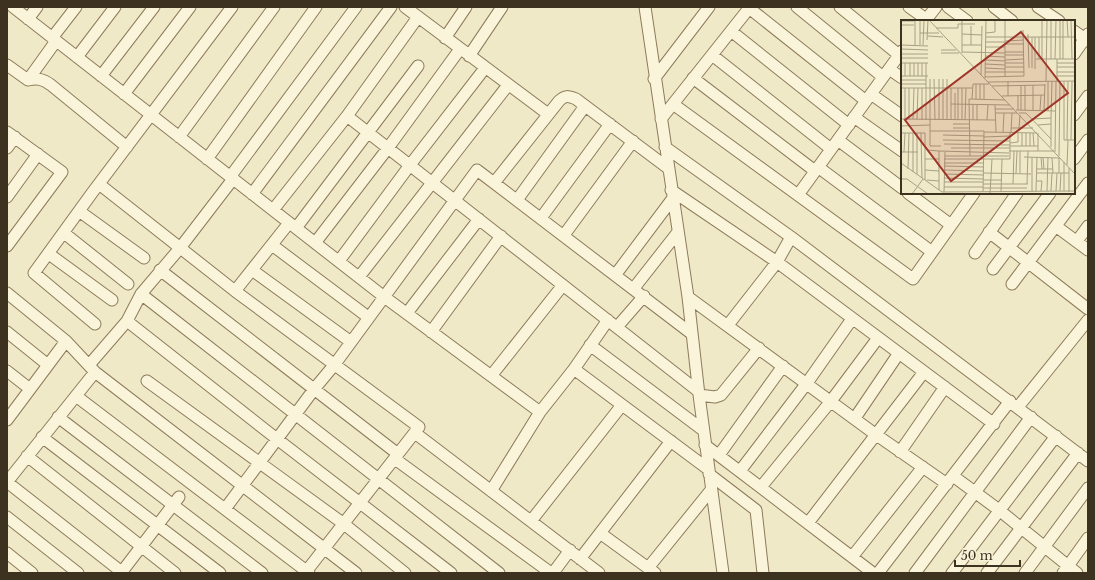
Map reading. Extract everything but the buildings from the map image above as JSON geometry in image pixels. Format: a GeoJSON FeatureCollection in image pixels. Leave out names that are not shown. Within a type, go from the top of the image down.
{"type":"FeatureCollection","features":[{"type":"Feature","properties":{"kind":"street"},"geometry":{"type":"LineString","coordinates":[[13,7],[383,296],[540,412]]}},
{"type":"Feature","properties":{"kind":"street"},"geometry":{"type":"LineString","coordinates":[[28,19],[37,7]]}},
{"type":"Feature","properties":{"kind":"street"},"geometry":{"type":"LineString","coordinates":[[28,80],[76,7]]}},
{"type":"Feature","properties":{"kind":"street"},"geometry":{"type":"LineString","coordinates":[[77,57],[115,7]]}},
{"type":"Feature","properties":{"kind":"street"},"geometry":{"type":"LineString","coordinates":[[101,76],[154,7]]}},
{"type":"Feature","properties":{"kind":"street"},"geometry":{"type":"LineString","coordinates":[[124,94],[190,7]]}},
{"type":"Feature","properties":{"kind":"street"},"geometry":{"type":"LineString","coordinates":[[94,324],[34,273],[150,115],[232,7]]}},
{"type":"Feature","properties":{"kind":"street"},"geometry":{"type":"LineString","coordinates":[[179,137],[274,7]]}},
{"type":"Feature","properties":{"kind":"street"},"geometry":{"type":"LineString","coordinates":[[207,159],[316,7]]}},
{"type":"Feature","properties":{"kind":"street"},"geometry":{"type":"LineString","coordinates":[[176,501],[122,573],[7,482],[76,396],[92,369],[127,321],[140,294],[180,248],[356,7]]}},
{"type":"Feature","properties":{"kind":"street"},"geometry":{"type":"LineString","coordinates":[[252,194],[391,7]]}},
{"type":"Feature","properties":{"kind":"street"},"geometry":{"type":"LineString","coordinates":[[405,7],[464,53],[548,114]]}},
{"type":"Feature","properties":{"kind":"street"},"geometry":{"type":"LineString","coordinates":[[445,38],[466,7]]}},
{"type":"Feature","properties":{"kind":"street"},"geometry":{"type":"LineString","coordinates":[[315,243],[388,148],[502,7]]}},
{"type":"Feature","properties":{"kind":"street"},"geometry":{"type":"LineString","coordinates":[[645,7],[654,79],[688,296],[698,393],[723,573]]}},
{"type":"Feature","properties":{"kind":"street"},"geometry":{"type":"LineString","coordinates":[[654,79],[709,7]]}},
{"type":"Feature","properties":{"kind":"street"},"geometry":{"type":"LineString","coordinates":[[797,7],[886,73],[901,78]]}},
{"type":"Feature","properties":{"kind":"street"},"geometry":{"type":"LineString","coordinates":[[798,195],[901,53],[840,7]]}},
{"type":"Feature","properties":{"kind":"street"},"geometry":{"type":"LineString","coordinates":[[909,7],[926,20],[936,7]]}},
{"type":"Feature","properties":{"kind":"street"},"geometry":{"type":"LineString","coordinates":[[948,7],[966,20]]}},
{"type":"Feature","properties":{"kind":"street"},"geometry":{"type":"LineString","coordinates":[[994,7],[1011,20]]}},
{"type":"Feature","properties":{"kind":"street"},"geometry":{"type":"LineString","coordinates":[[1038,7],[1058,20]]}},
{"type":"Feature","properties":{"kind":"street"},"geometry":{"type":"LineString","coordinates":[[661,119],[750,8],[869,97],[901,115]]}},
{"type":"Feature","properties":{"kind":"street"},"geometry":{"type":"LineString","coordinates":[[273,210],[347,116],[418,17]]}},
{"type":"Feature","properties":{"kind":"street"},"geometry":{"type":"LineString","coordinates":[[731,31],[852,121],[901,150]]}},
{"type":"Feature","properties":{"kind":"street"},"geometry":{"type":"LineString","coordinates":[[1075,32],[1087,38],[1075,53]]}},
{"type":"Feature","properties":{"kind":"street"},"geometry":{"type":"LineString","coordinates":[[712,55],[834,145],[901,187]]}},
{"type":"Feature","properties":{"kind":"street"},"geometry":{"type":"LineString","coordinates":[[7,65],[28,80],[36,78],[51,85],[127,147]]}},
{"type":"Feature","properties":{"kind":"street"},"geometry":{"type":"LineString","coordinates":[[236,291],[272,245],[292,226],[368,132],[418,66]]}},
{"type":"Feature","properties":{"kind":"street"},"geometry":{"type":"LineString","coordinates":[[339,262],[410,165],[485,68]]}},
{"type":"Feature","properties":{"kind":"street"},"geometry":{"type":"LineString","coordinates":[[693,78],[932,252]]}},
{"type":"Feature","properties":{"kind":"street"},"geometry":{"type":"LineString","coordinates":[[359,277],[508,85]]}},
{"type":"Feature","properties":{"kind":"street"},"geometry":{"type":"LineString","coordinates":[[494,183],[564,96],[572,97],[668,168]]}},
{"type":"Feature","properties":{"kind":"street"},"geometry":{"type":"LineString","coordinates":[[1075,114],[1088,96]]}},
{"type":"Feature","properties":{"kind":"street"},"geometry":{"type":"LineString","coordinates":[[673,104],[913,279],[951,225],[969,195]]}},
{"type":"Feature","properties":{"kind":"street"},"geometry":{"type":"LineString","coordinates":[[517,200],[585,106]]}},
{"type":"Feature","properties":{"kind":"street"},"geometry":{"type":"LineString","coordinates":[[347,116],[612,323],[698,393],[715,397],[721,395],[759,348]]}},
{"type":"Feature","properties":{"kind":"street"},"geometry":{"type":"LineString","coordinates":[[542,218],[610,124]]}},
{"type":"Feature","properties":{"kind":"street"},"geometry":{"type":"LineString","coordinates":[[7,148],[11,135],[62,172],[7,246]]}},
{"type":"Feature","properties":{"kind":"street"},"geometry":{"type":"LineString","coordinates":[[1075,158],[1088,140]]}},
{"type":"Feature","properties":{"kind":"street"},"geometry":{"type":"LineString","coordinates":[[564,235],[633,142]]}},
{"type":"Feature","properties":{"kind":"street"},"geometry":{"type":"LineString","coordinates":[[665,146],[791,237],[1084,456],[1021,529],[987,573]]}},
{"type":"Feature","properties":{"kind":"street"},"geometry":{"type":"LineString","coordinates":[[7,196],[38,154]]}},
{"type":"Feature","properties":{"kind":"street"},"geometry":{"type":"LineString","coordinates":[[225,509],[315,388],[335,364],[383,296],[477,170],[616,274],[692,334]]}},
{"type":"Feature","properties":{"kind":"street"},"geometry":{"type":"LineString","coordinates":[[1012,284],[1057,227],[1088,183]]}},
{"type":"Feature","properties":{"kind":"street"},"geometry":{"type":"LineString","coordinates":[[76,396],[307,572],[419,427],[236,291],[100,184]]}},
{"type":"Feature","properties":{"kind":"street"},"geometry":{"type":"LineString","coordinates":[[672,194],[777,262],[994,424]]}},
{"type":"Feature","properties":{"kind":"street"},"geometry":{"type":"LineString","coordinates":[[616,274],[672,194]]}},
{"type":"Feature","properties":{"kind":"street"},"geometry":{"type":"LineString","coordinates":[[909,194],[951,225]]}},
{"type":"Feature","properties":{"kind":"street"},"geometry":{"type":"LineString","coordinates":[[975,253],[1016,194]]}},
{"type":"Feature","properties":{"kind":"street"},"geometry":{"type":"LineString","coordinates":[[993,269],[1049,194]]}},
{"type":"Feature","properties":{"kind":"street"},"geometry":{"type":"LineString","coordinates":[[79,211],[144,258]]}},
{"type":"Feature","properties":{"kind":"street"},"geometry":{"type":"LineString","coordinates":[[407,313],[479,219]]}},
{"type":"Feature","properties":{"kind":"street"},"geometry":{"type":"LineString","coordinates":[[1077,242],[1088,226]]}},
{"type":"Feature","properties":{"kind":"street"},"geometry":{"type":"LineString","coordinates":[[1057,227],[1088,250]]}},
{"type":"Feature","properties":{"kind":"street"},"geometry":{"type":"LineString","coordinates":[[634,288],[678,232]]}},
{"type":"Feature","properties":{"kind":"street"},"geometry":{"type":"LineString","coordinates":[[989,232],[1088,309]]}},
{"type":"Feature","properties":{"kind":"street"},"geometry":{"type":"LineString","coordinates":[[64,233],[128,284]]}},
{"type":"Feature","properties":{"kind":"street"},"geometry":{"type":"LineString","coordinates":[[431,332],[501,236]]}},
{"type":"Feature","properties":{"kind":"street"},"geometry":{"type":"LineString","coordinates":[[728,325],[777,262],[791,237]]}},
{"type":"Feature","properties":{"kind":"street"},"geometry":{"type":"LineString","coordinates":[[272,245],[368,317]]}},
{"type":"Feature","properties":{"kind":"street"},"geometry":{"type":"LineString","coordinates":[[49,254],[112,300]]}},
{"type":"Feature","properties":{"kind":"street"},"geometry":{"type":"LineString","coordinates":[[160,270],[315,388],[396,456],[552,573],[570,550]]}},
{"type":"Feature","properties":{"kind":"street"},"geometry":{"type":"LineString","coordinates":[[252,270],[351,342]]}},
{"type":"Feature","properties":{"kind":"street"},"geometry":{"type":"LineString","coordinates":[[491,376],[563,285]]}},
{"type":"Feature","properties":{"kind":"street"},"geometry":{"type":"LineString","coordinates":[[7,293],[66,341],[92,369],[356,573]]}},
{"type":"Feature","properties":{"kind":"street"},"geometry":{"type":"LineString","coordinates":[[140,294],[379,478],[499,573]]}},
{"type":"Feature","properties":{"kind":"street"},"geometry":{"type":"LineString","coordinates":[[491,491],[540,412],[574,369],[590,345],[612,323],[644,296]]}},
{"type":"Feature","properties":{"kind":"street"},"geometry":{"type":"LineString","coordinates":[[688,296],[900,452],[922,467],[975,492],[1045,546],[1069,571],[1088,538]]}},
{"type":"Feature","properties":{"kind":"street"},"geometry":{"type":"LineString","coordinates":[[740,471],[807,383],[852,319]]}},
{"type":"Feature","properties":{"kind":"street"},"geometry":{"type":"LineString","coordinates":[[878,573],[994,424],[1014,404],[1088,320]]}},
{"type":"Feature","properties":{"kind":"street"},"geometry":{"type":"LineString","coordinates":[[127,321],[277,439],[452,573]]}},
{"type":"Feature","properties":{"kind":"street"},"geometry":{"type":"LineString","coordinates":[[7,332],[48,365]]}},
{"type":"Feature","properties":{"kind":"street"},"geometry":{"type":"LineString","coordinates":[[760,487],[831,401],[878,338]]}},
{"type":"Feature","properties":{"kind":"street"},"geometry":{"type":"LineString","coordinates":[[9,414],[66,341]]}},
{"type":"Feature","properties":{"kind":"street"},"geometry":{"type":"LineString","coordinates":[[590,345],[703,430]]}},
{"type":"Feature","properties":{"kind":"street"},"geometry":{"type":"LineString","coordinates":[[855,418],[899,354]]}},
{"type":"Feature","properties":{"kind":"street"},"geometry":{"type":"LineString","coordinates":[[719,455],[783,366]]}},
{"type":"Feature","properties":{"kind":"street"},"geometry":{"type":"LineString","coordinates":[[574,369],[671,441],[756,510],[765,571]]}},
{"type":"Feature","properties":{"kind":"street"},"geometry":{"type":"LineString","coordinates":[[7,371],[30,389]]}},
{"type":"Feature","properties":{"kind":"street"},"geometry":{"type":"LineString","coordinates":[[808,523],[924,372]]}},
{"type":"Feature","properties":{"kind":"street"},"geometry":{"type":"LineString","coordinates":[[146,381],[344,524],[406,573]]}},
{"type":"Feature","properties":{"kind":"street"},"geometry":{"type":"LineString","coordinates":[[900,452],[945,388]]}},
{"type":"Feature","properties":{"kind":"street"},"geometry":{"type":"LineString","coordinates":[[531,521],[622,405]]}},
{"type":"Feature","properties":{"kind":"street"},"geometry":{"type":"LineString","coordinates":[[58,417],[176,501],[262,573]]}},
{"type":"Feature","properties":{"kind":"street"},"geometry":{"type":"LineString","coordinates":[[915,573],[1031,417]]}},
{"type":"Feature","properties":{"kind":"street"},"geometry":{"type":"LineString","coordinates":[[415,433],[599,573]]}},
{"type":"Feature","properties":{"kind":"street"},"geometry":{"type":"LineString","coordinates":[[952,573],[1056,436]]}},
{"type":"Feature","properties":{"kind":"street"},"geometry":{"type":"LineString","coordinates":[[42,437],[220,573]]}},
{"type":"Feature","properties":{"kind":"street"},"geometry":{"type":"LineString","coordinates":[[580,559],[671,441]]}},
{"type":"Feature","properties":{"kind":"street"},"geometry":{"type":"LineString","coordinates":[[705,445],[873,573]]}},
{"type":"Feature","properties":{"kind":"street"},"geometry":{"type":"LineString","coordinates":[[27,456],[175,573]]}},
{"type":"Feature","properties":{"kind":"street"},"geometry":{"type":"LineString","coordinates":[[852,557],[922,467]]}},
{"type":"Feature","properties":{"kind":"street"},"geometry":{"type":"LineString","coordinates":[[1025,573],[1088,488]]}},
{"type":"Feature","properties":{"kind":"street"},"geometry":{"type":"LineString","coordinates":[[600,533],[652,570],[711,490]]}},
{"type":"Feature","properties":{"kind":"street"},"geometry":{"type":"LineString","coordinates":[[7,517],[78,573]]}},
{"type":"Feature","properties":{"kind":"street"},"geometry":{"type":"LineString","coordinates":[[7,553],[32,573]]}}]}
